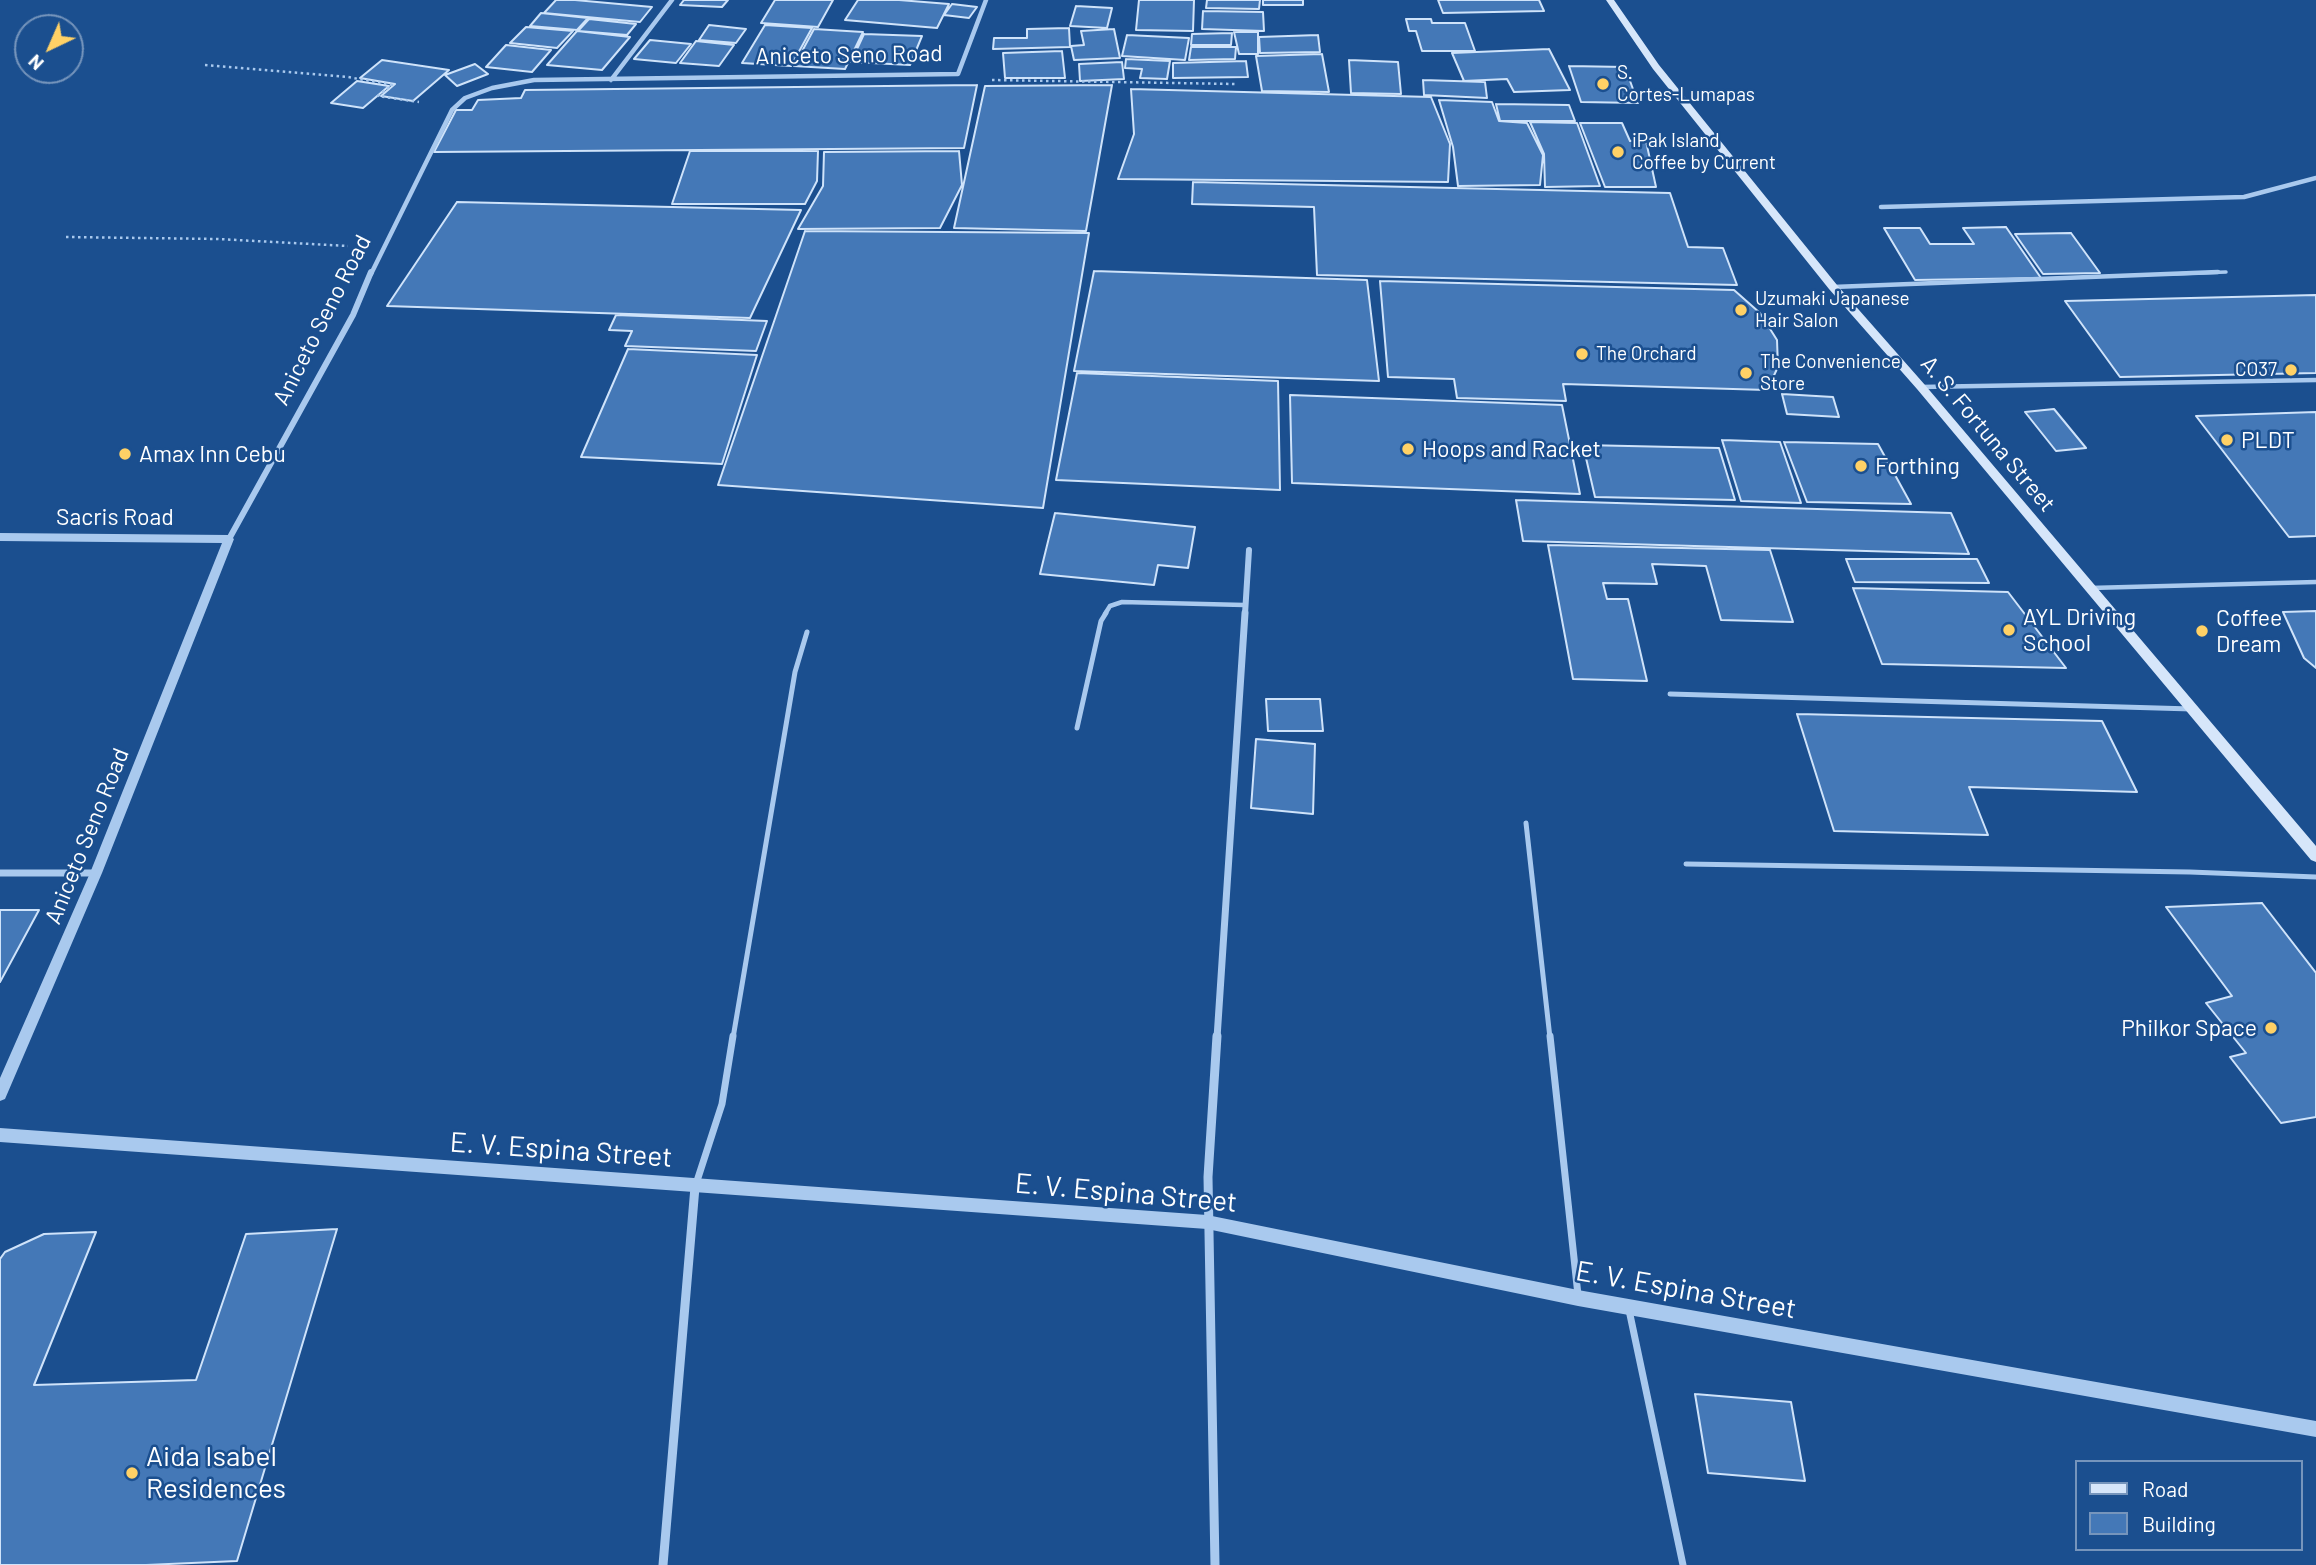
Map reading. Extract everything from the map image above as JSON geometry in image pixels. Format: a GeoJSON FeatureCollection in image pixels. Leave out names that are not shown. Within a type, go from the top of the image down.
{"type":"FeatureCollection","features":[{"type":"Feature","properties":{"kind":"main road","name":"A. S. Fortuna Street"},"geometry":{"type":"LineString","coordinates":[[1610,0],[1656,67],[1833,287],[2310,842],[2316,856]]}},
{"type":"Feature","properties":{"kind":"street"},"geometry":{"type":"LineString","coordinates":[[611,80],[672,0]]}},
{"type":"Feature","properties":{"kind":"street","name":"Aniceto Seno Road"},"geometry":{"type":"LineString","coordinates":[[0,1094],[96,873],[229,539],[353,314],[382,248],[452,110],[465,98],[492,88],[534,80],[958,74],[986,0]]}},
{"type":"Feature","properties":{"kind":"street"},"geometry":{"type":"LineString","coordinates":[[1881,207],[2244,197],[2316,178]]}},
{"type":"Feature","properties":{"kind":"street","name":"Sacris Road"},"geometry":{"type":"LineString","coordinates":[[0,537],[229,539]]}},
{"type":"Feature","properties":{"kind":"street"},"geometry":{"type":"LineString","coordinates":[[1215,1565],[1207,1222],[1249,550]]}},
{"type":"Feature","properties":{"kind":"street"},"geometry":{"type":"LineString","coordinates":[[0,873],[96,873]]}},
{"type":"Feature","properties":{"kind":"street","name":"E. V. Espina Street"},"geometry":{"type":"LineString","coordinates":[[0,1135],[1207,1222],[1578,1298],[2316,1429]]}},
{"type":"Feature","properties":{"kind":"street"},"geometry":{"type":"LineString","coordinates":[[663,1565],[695,1187]]}},
{"type":"Feature","properties":{"kind":"lane"},"geometry":{"type":"LineString","coordinates":[[1833,287],[2226,272]]}},
{"type":"Feature","properties":{"kind":"lane"},"geometry":{"type":"LineString","coordinates":[[1921,387],[2316,380]]}},
{"type":"Feature","properties":{"kind":"lane"},"geometry":{"type":"LineString","coordinates":[[2090,588],[2316,582]]}},
{"type":"Feature","properties":{"kind":"lane"},"geometry":{"type":"LineString","coordinates":[[1077,728],[1101,621],[1110,606],[1122,602],[1244,605]]}},
{"type":"Feature","properties":{"kind":"lane"},"geometry":{"type":"LineString","coordinates":[[695,1187],[722,1104],[796,672],[807,632]]}},
{"type":"Feature","properties":{"kind":"lane"},"geometry":{"type":"LineString","coordinates":[[1670,694],[2193,709]]}},
{"type":"Feature","properties":{"kind":"lane"},"geometry":{"type":"LineString","coordinates":[[1526,823],[1578,1298]]}},
{"type":"Feature","properties":{"kind":"lane"},"geometry":{"type":"LineString","coordinates":[[1686,864],[2190,872],[2316,877]]}},
{"type":"Feature","properties":{"kind":"lane"},"geometry":{"type":"LineString","coordinates":[[1629,1307],[1683,1565]]}},
{"type":"Feature","properties":{"kind":"path"},"geometry":{"type":"LineString","coordinates":[[205,65],[348,77],[392,85],[378,96],[414,102],[465,98]]}},
{"type":"Feature","properties":{"kind":"path"},"geometry":{"type":"LineString","coordinates":[[958,74],[988,80],[1236,83]]}},
{"type":"Feature","properties":{"kind":"path"},"geometry":{"type":"LineString","coordinates":[[66,237],[218,239],[382,248]]}},
{"type":"Feature","properties":{"kind":"building"},"geometry":{"type":"Polygon","coordinates":[[[556,0],[652,7],[640,22],[544,13],[556,0]]]}},
{"type":"Feature","properties":{"kind":"building"},"geometry":{"type":"Polygon","coordinates":[[[684,0],[728,0],[722,7],[680,5],[684,0]]]}},
{"type":"Feature","properties":{"kind":"building"},"geometry":{"type":"Polygon","coordinates":[[[775,0],[833,0],[818,27],[761,23],[775,0]]]}},
{"type":"Feature","properties":{"kind":"building"},"geometry":{"type":"Polygon","coordinates":[[[858,0],[949,4],[937,28],[845,20],[858,0]]]}},
{"type":"Feature","properties":{"kind":"building"},"geometry":{"type":"Polygon","coordinates":[[[1139,0],[1194,0],[1193,31],[1136,30],[1139,0]]]}},
{"type":"Feature","properties":{"kind":"building"},"geometry":{"type":"Polygon","coordinates":[[[1207,0],[1260,0],[1259,9],[1206,8],[1207,0]]]}},
{"type":"Feature","properties":{"kind":"building"},"geometry":{"type":"Polygon","coordinates":[[[1263,0],[1303,0],[1303,5],[1263,5],[1263,0]]]}},
{"type":"Feature","properties":{"kind":"building"},"geometry":{"type":"Polygon","coordinates":[[[1438,0],[1539,0],[1544,11],[1443,13],[1438,0]]]}},
{"type":"Feature","properties":{"kind":"building"},"geometry":{"type":"Polygon","coordinates":[[[952,4],[977,7],[969,18],[944,15],[952,4]]]}},
{"type":"Feature","properties":{"kind":"building"},"geometry":{"type":"Polygon","coordinates":[[[1076,6],[1112,8],[1107,28],[1070,26],[1076,6]]]}},
{"type":"Feature","properties":{"kind":"building"},"geometry":{"type":"Polygon","coordinates":[[[1203,11],[1263,12],[1264,31],[1202,29],[1203,11]]]}},
{"type":"Feature","properties":{"kind":"building"},"geometry":{"type":"Polygon","coordinates":[[[541,13],[588,18],[577,30],[530,26],[541,13]]]}},
{"type":"Feature","properties":{"kind":"building"},"geometry":{"type":"Polygon","coordinates":[[[589,19],[636,24],[627,35],[578,31],[589,19]]]}},
{"type":"Feature","properties":{"kind":"building"},"geometry":{"type":"Polygon","coordinates":[[[1406,19],[1431,19],[1432,23],[1465,23],[1475,51],[1422,51],[1416,31],[1409,31],[1406,19]]]}},
{"type":"Feature","properties":{"kind":"building"},"geometry":{"type":"Polygon","coordinates":[[[709,25],[746,29],[736,43],[699,40],[709,25]]]}},
{"type":"Feature","properties":{"kind":"building"},"geometry":{"type":"Polygon","coordinates":[[[765,25],[812,28],[791,66],[742,63],[765,25]]]}},
{"type":"Feature","properties":{"kind":"building"},"geometry":{"type":"Polygon","coordinates":[[[526,27],[573,31],[557,48],[510,43],[526,27]]]}},
{"type":"Feature","properties":{"kind":"building"},"geometry":{"type":"Polygon","coordinates":[[[1069,28],[1070,47],[993,49],[994,38],[1027,38],[1027,29],[1069,28]]]}},
{"type":"Feature","properties":{"kind":"building"},"geometry":{"type":"Polygon","coordinates":[[[814,29],[863,32],[845,69],[794,66],[814,29]]]}},
{"type":"Feature","properties":{"kind":"building"},"geometry":{"type":"Polygon","coordinates":[[[1114,29],[1120,58],[1074,60],[1071,46],[1084,45],[1081,31],[1114,29]]]}},
{"type":"Feature","properties":{"kind":"building"},"geometry":{"type":"Polygon","coordinates":[[[577,31],[630,37],[602,70],[547,65],[577,31]]]}},
{"type":"Feature","properties":{"kind":"building"},"geometry":{"type":"Polygon","coordinates":[[[1234,32],[1258,32],[1258,54],[1239,54],[1234,32]]]}},
{"type":"Feature","properties":{"kind":"building"},"geometry":{"type":"Polygon","coordinates":[[[1232,33],[1231,45],[1191,45],[1192,34],[1232,33]]]}},
{"type":"Feature","properties":{"kind":"building"},"geometry":{"type":"Polygon","coordinates":[[[864,34],[922,36],[910,65],[851,62],[864,34]]]}},
{"type":"Feature","properties":{"kind":"building"},"geometry":{"type":"Polygon","coordinates":[[[1127,35],[1189,38],[1185,60],[1122,56],[1127,35]]]}},
{"type":"Feature","properties":{"kind":"building"},"geometry":{"type":"Polygon","coordinates":[[[1318,35],[1320,52],[1260,53],[1259,37],[1318,35]]]}},
{"type":"Feature","properties":{"kind":"building"},"geometry":{"type":"Polygon","coordinates":[[[650,40],[691,44],[676,63],[634,59],[650,40]]]}},
{"type":"Feature","properties":{"kind":"building"},"geometry":{"type":"Polygon","coordinates":[[[696,41],[734,45],[719,66],[680,63],[696,41]]]}},
{"type":"Feature","properties":{"kind":"building"},"geometry":{"type":"Polygon","coordinates":[[[506,45],[551,50],[532,72],[486,67],[506,45]]]}},
{"type":"Feature","properties":{"kind":"building"},"geometry":{"type":"Polygon","coordinates":[[[1191,47],[1236,47],[1235,59],[1189,60],[1191,47]]]}},
{"type":"Feature","properties":{"kind":"building"},"geometry":{"type":"Polygon","coordinates":[[[1549,49],[1570,90],[1514,92],[1507,79],[1464,81],[1452,53],[1549,49]]]}},
{"type":"Feature","properties":{"kind":"building"},"geometry":{"type":"Polygon","coordinates":[[[1062,51],[1065,78],[1005,78],[1003,53],[1062,51]]]}},
{"type":"Feature","properties":{"kind":"building"},"geometry":{"type":"Polygon","coordinates":[[[1322,54],[1329,92],[1262,91],[1256,56],[1322,54]]]}},
{"type":"Feature","properties":{"kind":"building"},"geometry":{"type":"Polygon","coordinates":[[[1126,59],[1170,61],[1167,79],[1140,78],[1142,69],[1125,68],[1126,59]]]}},
{"type":"Feature","properties":{"kind":"building"},"geometry":{"type":"Polygon","coordinates":[[[382,60],[449,70],[413,101],[381,96],[395,84],[360,78],[382,60]]]}},
{"type":"Feature","properties":{"kind":"building"},"geometry":{"type":"Polygon","coordinates":[[[1349,60],[1398,62],[1401,94],[1351,93],[1349,60]]]}},
{"type":"Feature","properties":{"kind":"building"},"geometry":{"type":"Polygon","coordinates":[[[1246,61],[1248,77],[1173,78],[1173,63],[1246,61]]]}},
{"type":"Feature","properties":{"kind":"building"},"geometry":{"type":"Polygon","coordinates":[[[1122,62],[1124,79],[1080,81],[1079,64],[1122,62]]]}},
{"type":"Feature","properties":{"kind":"building"},"geometry":{"type":"Polygon","coordinates":[[[475,64],[488,74],[457,86],[445,75],[475,64]]]}},
{"type":"Feature","properties":{"kind":"building","name":"S. Cortes-Lumapas"},"geometry":{"type":"Polygon","coordinates":[[[1569,66],[1625,67],[1638,103],[1581,102],[1569,66]]]}},
{"type":"Feature","properties":{"kind":"building"},"geometry":{"type":"Polygon","coordinates":[[[1423,80],[1485,82],[1487,98],[1424,95],[1423,80]]]}},
{"type":"Feature","properties":{"kind":"building"},"geometry":{"type":"Polygon","coordinates":[[[357,81],[389,86],[363,108],[331,103],[357,81]]]}},
{"type":"Feature","properties":{"kind":"building"},"geometry":{"type":"Polygon","coordinates":[[[977,85],[964,148],[434,152],[456,110],[472,110],[478,100],[521,98],[525,90],[977,85]]]}},
{"type":"Feature","properties":{"kind":"building"},"geometry":{"type":"Polygon","coordinates":[[[1112,85],[1086,231],[954,228],[985,86],[1112,85]]]}},
{"type":"Feature","properties":{"kind":"building"},"geometry":{"type":"Polygon","coordinates":[[[1131,89],[1431,97],[1450,144],[1448,182],[1118,179],[1134,134],[1131,89]]]}},
{"type":"Feature","properties":{"kind":"building"},"geometry":{"type":"Polygon","coordinates":[[[1439,100],[1492,102],[1499,121],[1527,123],[1543,155],[1540,185],[1458,186],[1453,147],[1439,100]]]}},
{"type":"Feature","properties":{"kind":"building"},"geometry":{"type":"Polygon","coordinates":[[[1496,104],[1569,105],[1575,121],[1500,121],[1496,104]]]}},
{"type":"Feature","properties":{"kind":"building"},"geometry":{"type":"Polygon","coordinates":[[[1530,122],[1577,123],[1600,186],[1545,187],[1544,154],[1530,122]]]}},
{"type":"Feature","properties":{"kind":"building"},"geometry":{"type":"Polygon","coordinates":[[[1580,123],[1622,123],[1630,141],[1646,141],[1656,187],[1605,187],[1580,123]]]}},
{"type":"Feature","properties":{"kind":"building"},"geometry":{"type":"Polygon","coordinates":[[[690,151],[818,151],[817,181],[805,204],[672,204],[690,151]]]}},
{"type":"Feature","properties":{"kind":"building"},"geometry":{"type":"Polygon","coordinates":[[[959,151],[962,185],[940,228],[798,229],[823,186],[824,152],[959,151]]]}},
{"type":"Feature","properties":{"kind":"building"},"geometry":{"type":"Polygon","coordinates":[[[1193,182],[1670,193],[1688,247],[1723,248],[1737,285],[1317,275],[1314,207],[1192,204],[1193,182]]]}},
{"type":"Feature","properties":{"kind":"building"},"geometry":{"type":"Polygon","coordinates":[[[457,202],[801,210],[750,318],[387,306],[457,202]]]}},
{"type":"Feature","properties":{"kind":"building"},"geometry":{"type":"Polygon","coordinates":[[[2006,227],[2041,278],[1915,280],[1884,228],[1920,228],[1930,244],[1974,244],[1963,228],[2006,227]]]}},
{"type":"Feature","properties":{"kind":"building"},"geometry":{"type":"Polygon","coordinates":[[[805,231],[1089,233],[1043,508],[718,485],[805,231]]]}},
{"type":"Feature","properties":{"kind":"building"},"geometry":{"type":"Polygon","coordinates":[[[2071,233],[2100,273],[2043,274],[2015,234],[2071,233]]]}},
{"type":"Feature","properties":{"kind":"building"},"geometry":{"type":"Polygon","coordinates":[[[1094,271],[1367,280],[1379,381],[1074,371],[1094,271]]]}},
{"type":"Feature","properties":{"kind":"building","name":"The Orchard"},"geometry":{"type":"Polygon","coordinates":[[[1380,281],[1734,290],[1760,313],[1777,340],[1778,367],[1767,390],[1563,384],[1566,401],[1457,398],[1454,379],[1388,377],[1380,281]]]}},
{"type":"Feature","properties":{"kind":"building"},"geometry":{"type":"Polygon","coordinates":[[[2316,295],[2316,373],[2120,377],[2065,301],[2316,295]]]}},
{"type":"Feature","properties":{"kind":"building"},"geometry":{"type":"Polygon","coordinates":[[[616,315],[767,321],[756,351],[625,346],[632,331],[609,330],[616,315]]]}},
{"type":"Feature","properties":{"kind":"building"},"geometry":{"type":"Polygon","coordinates":[[[628,349],[757,355],[722,464],[581,457],[628,349]]]}},
{"type":"Feature","properties":{"kind":"building"},"geometry":{"type":"Polygon","coordinates":[[[1077,373],[1278,381],[1280,490],[1056,480],[1077,373]]]}},
{"type":"Feature","properties":{"kind":"building"},"geometry":{"type":"Polygon","coordinates":[[[1782,394],[1833,397],[1839,417],[1787,414],[1782,394]]]}},
{"type":"Feature","properties":{"kind":"building"},"geometry":{"type":"Polygon","coordinates":[[[1290,395],[1562,405],[1580,494],[1292,483],[1290,395]]]}},
{"type":"Feature","properties":{"kind":"building"},"geometry":{"type":"Polygon","coordinates":[[[2054,409],[2086,448],[2056,451],[2025,412],[2054,409]]]}},
{"type":"Feature","properties":{"kind":"building"},"geometry":{"type":"Polygon","coordinates":[[[2316,412],[2316,536],[2289,537],[2196,416],[2316,412]]]}},
{"type":"Feature","properties":{"kind":"building"},"geometry":{"type":"Polygon","coordinates":[[[1722,440],[1780,442],[1801,503],[1741,501],[1722,440]]]}},
{"type":"Feature","properties":{"kind":"building"},"geometry":{"type":"Polygon","coordinates":[[[1784,442],[1878,444],[1911,504],[1807,502],[1784,442]]]}},
{"type":"Feature","properties":{"kind":"building"},"geometry":{"type":"Polygon","coordinates":[[[1583,445],[1719,448],[1735,500],[1595,497],[1583,445]]]}},
{"type":"Feature","properties":{"kind":"building"},"geometry":{"type":"Polygon","coordinates":[[[1516,500],[1951,513],[1969,554],[1523,541],[1516,500]]]}},
{"type":"Feature","properties":{"kind":"building"},"geometry":{"type":"Polygon","coordinates":[[[1055,513],[1195,527],[1188,568],[1158,565],[1154,585],[1040,574],[1055,513]]]}},
{"type":"Feature","properties":{"kind":"building"},"geometry":{"type":"Polygon","coordinates":[[[1548,545],[1770,550],[1793,622],[1721,620],[1706,566],[1652,564],[1657,584],[1603,583],[1607,599],[1628,599],[1647,681],[1573,679],[1548,545]]]}},
{"type":"Feature","properties":{"kind":"building"},"geometry":{"type":"Polygon","coordinates":[[[1846,559],[1977,559],[1989,583],[1855,582],[1846,559]]]}},
{"type":"Feature","properties":{"kind":"building"},"geometry":{"type":"Polygon","coordinates":[[[1853,588],[2008,592],[2066,668],[1882,664],[1853,588]]]}},
{"type":"Feature","properties":{"kind":"building"},"geometry":{"type":"Polygon","coordinates":[[[2316,611],[2316,668],[2304,658],[2283,612],[2316,611]]]}},
{"type":"Feature","properties":{"kind":"building"},"geometry":{"type":"Polygon","coordinates":[[[1266,699],[1320,699],[1323,731],[1268,731],[1266,699]]]}},
{"type":"Feature","properties":{"kind":"building"},"geometry":{"type":"Polygon","coordinates":[[[1797,714],[2102,721],[2137,792],[1969,787],[1988,835],[1834,831],[1797,714]]]}},
{"type":"Feature","properties":{"kind":"building"},"geometry":{"type":"Polygon","coordinates":[[[1256,739],[1315,744],[1313,814],[1251,808],[1256,739]]]}},
{"type":"Feature","properties":{"kind":"building","name":"Philkor Space"},"geometry":{"type":"Polygon","coordinates":[[[2262,903],[2316,973],[2316,1117],[2281,1123],[2230,1057],[2246,1053],[2206,1003],[2232,996],[2166,907],[2262,903]]]}},
{"type":"Feature","properties":{"kind":"building"},"geometry":{"type":"Polygon","coordinates":[[[0,910],[39,910],[0,982],[0,910]]]}},
{"type":"Feature","properties":{"kind":"building","name":"Aida Isabel Residences"},"geometry":{"type":"Polygon","coordinates":[[[337,1229],[237,1561],[146,1565],[0,1565],[0,1259],[5,1252],[44,1234],[96,1232],[34,1385],[196,1380],[246,1234],[337,1229]]]}},
{"type":"Feature","properties":{"kind":"building"},"geometry":{"type":"Polygon","coordinates":[[[1695,1394],[1791,1402],[1805,1481],[1708,1473],[1695,1394]]]}},
{"type":"Feature","properties":{"kind":"place","name":"S. Cortes-Lumapas"},"geometry":{"type":"Point","coordinates":[1603,84]}},
{"type":"Feature","properties":{"kind":"place","name":"iPak Island Coffee by Current"},"geometry":{"type":"Point","coordinates":[1618,152]}},
{"type":"Feature","properties":{"kind":"place","name":"Uzumaki Japanese Hair Salon"},"geometry":{"type":"Point","coordinates":[1741,310]}},
{"type":"Feature","properties":{"kind":"place","name":"The Orchard"},"geometry":{"type":"Point","coordinates":[1582,354]}},
{"type":"Feature","properties":{"kind":"place","name":"CO37"},"geometry":{"type":"Point","coordinates":[2291,370]}},
{"type":"Feature","properties":{"kind":"place","name":"The Convenience Store"},"geometry":{"type":"Point","coordinates":[1746,373]}},
{"type":"Feature","properties":{"kind":"place","name":"PLDT"},"geometry":{"type":"Point","coordinates":[2227,440]}},
{"type":"Feature","properties":{"kind":"place","name":"Hoops and Racket"},"geometry":{"type":"Point","coordinates":[1408,449]}},
{"type":"Feature","properties":{"kind":"place","name":"Amax Inn Cebu"},"geometry":{"type":"Point","coordinates":[125,454]}},
{"type":"Feature","properties":{"kind":"place","name":"Forthing"},"geometry":{"type":"Point","coordinates":[1861,466]}},
{"type":"Feature","properties":{"kind":"place","name":"AYL Driving School"},"geometry":{"type":"Point","coordinates":[2009,630]}},
{"type":"Feature","properties":{"kind":"place","name":"Coffee Dream"},"geometry":{"type":"Point","coordinates":[2202,631]}},
{"type":"Feature","properties":{"kind":"place","name":"Philkor Space"},"geometry":{"type":"Point","coordinates":[2271,1028]}},
{"type":"Feature","properties":{"kind":"place","name":"Aida Isabel Residences"},"geometry":{"type":"Point","coordinates":[132,1473]}}]}
